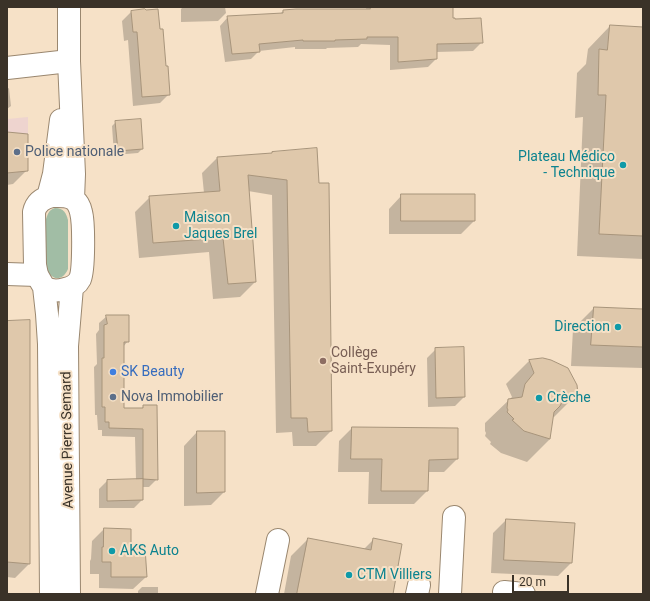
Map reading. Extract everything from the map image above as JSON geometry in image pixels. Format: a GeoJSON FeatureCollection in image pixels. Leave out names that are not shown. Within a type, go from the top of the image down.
{"type":"FeatureCollection","features":[{"type":"Feature","properties":{"kind":"main road","name":"Avenue Pierre Semard"},"geometry":{"type":"LineString","coordinates":[[51,594],[60,565],[67,346],[72,287],[78,283],[82,266],[83,234],[81,212],[77,203],[73,199],[74,174],[69,61],[69,7]]}},
{"type":"Feature","properties":{"kind":"main road","name":"Avenue Pierre Semard"},"geometry":{"type":"LineString","coordinates":[[69,61],[54,174],[48,197],[39,202],[35,207],[34,212],[35,265],[40,281],[49,344],[60,565],[69,594]]}},
{"type":"Feature","properties":{"kind":"main road"},"geometry":{"type":"LineString","coordinates":[[7,68],[69,61]]}},
{"type":"Feature","properties":{"kind":"main road"},"geometry":{"type":"LineString","coordinates":[[48,197],[64,196],[73,199]]}},
{"type":"Feature","properties":{"kind":"main road"},"geometry":{"type":"LineString","coordinates":[[7,274],[40,281],[47,289],[62,290],[72,287]]}},
{"type":"Feature","properties":{"kind":"main road"},"geometry":{"type":"LineString","coordinates":[[450,594],[454,517]]}},
{"type":"Feature","properties":{"kind":"main road"},"geometry":{"type":"LineString","coordinates":[[267,594],[278,540]]}},
{"type":"Feature","properties":{"kind":"shaded area","name":"Police nationale"},"geometry":{"type":"Polygon","coordinates":[[[28,117],[28,171],[7,173],[7,119],[28,117]]]}},
{"type":"Feature","properties":{"kind":"green space"},"geometry":{"type":"Polygon","coordinates":[[[55,208],[64,211],[68,220],[68,269],[59,278],[53,277],[46,266],[46,219],[49,212],[55,208]]]}},
{"type":"Feature","properties":{"kind":"building"},"geometry":{"type":"Polygon","coordinates":[[[370,7],[453,7],[453,18],[455,19],[481,18],[483,43],[437,44],[437,59],[398,62],[398,37],[367,37],[367,39],[335,41],[303,40],[259,44],[260,52],[232,54],[227,16],[283,13],[283,10],[296,9],[370,9],[370,7]]]}},
{"type":"Feature","properties":{"kind":"building"},"geometry":{"type":"Polygon","coordinates":[[[158,9],[160,29],[163,29],[170,95],[142,97],[137,32],[133,32],[131,11],[158,9]]]}},
{"type":"Feature","properties":{"kind":"building","name":"Plateau Médico - Technique"},"geometry":{"type":"Polygon","coordinates":[[[610,25],[643,27],[643,236],[599,234],[606,95],[598,95],[599,49],[607,50],[610,25]]]}},
{"type":"Feature","properties":{"kind":"building"},"geometry":{"type":"Polygon","coordinates":[[[141,119],[143,149],[118,151],[115,121],[141,119]]]}},
{"type":"Feature","properties":{"kind":"building","name":"Police nationale"},"geometry":{"type":"Polygon","coordinates":[[[7,132],[28,134],[28,171],[7,173],[7,132]]]}},
{"type":"Feature","properties":{"kind":"building"},"geometry":{"type":"Polygon","coordinates":[[[317,148],[319,183],[329,183],[332,431],[308,432],[307,418],[291,418],[287,180],[248,175],[256,282],[228,284],[223,238],[153,243],[149,196],[220,191],[217,157],[317,148]]]}},
{"type":"Feature","properties":{"kind":"building"},"geometry":{"type":"Polygon","coordinates":[[[401,194],[475,194],[475,221],[401,221],[401,194]]]}},
{"type":"Feature","properties":{"kind":"building","name":"Direction"},"geometry":{"type":"Polygon","coordinates":[[[594,307],[643,309],[643,347],[591,345],[594,307]]]}},
{"type":"Feature","properties":{"kind":"building"},"geometry":{"type":"Polygon","coordinates":[[[106,315],[129,315],[129,342],[124,342],[124,408],[143,408],[143,405],[157,405],[158,480],[143,479],[143,429],[109,428],[109,422],[105,422],[105,407],[102,407],[102,358],[104,358],[104,325],[107,324],[106,315]]]}},
{"type":"Feature","properties":{"kind":"building"},"geometry":{"type":"Polygon","coordinates":[[[30,320],[30,564],[7,562],[7,321],[30,320]]]}},
{"type":"Feature","properties":{"kind":"building"},"geometry":{"type":"Polygon","coordinates":[[[464,347],[465,397],[436,398],[435,348],[464,347]]]}},
{"type":"Feature","properties":{"kind":"building","name":"Crèche"},"geometry":{"type":"Polygon","coordinates":[[[543,358],[568,368],[577,385],[578,394],[566,394],[560,406],[554,412],[550,439],[524,431],[512,420],[514,419],[507,412],[508,399],[522,397],[525,384],[534,373],[529,360],[543,358]]]}},
{"type":"Feature","properties":{"kind":"building"},"geometry":{"type":"Polygon","coordinates":[[[352,427],[458,428],[458,459],[429,460],[428,491],[381,491],[382,459],[351,459],[352,427]]]}},
{"type":"Feature","properties":{"kind":"building"},"geometry":{"type":"Polygon","coordinates":[[[197,431],[225,431],[225,492],[197,493],[197,431]]]}},
{"type":"Feature","properties":{"kind":"building"},"geometry":{"type":"Polygon","coordinates":[[[143,479],[143,500],[107,501],[107,480],[143,479]]]}},
{"type":"Feature","properties":{"kind":"building"},"geometry":{"type":"Polygon","coordinates":[[[506,519],[575,523],[572,563],[504,560],[506,519]]]}},
{"type":"Feature","properties":{"kind":"building","name":"AKS Auto"},"geometry":{"type":"Polygon","coordinates":[[[104,528],[131,529],[131,549],[145,548],[147,577],[111,577],[111,562],[102,562],[104,528]]]}},
{"type":"Feature","properties":{"kind":"building","name":"CTM Villiers"},"geometry":{"type":"Polygon","coordinates":[[[308,538],[371,550],[373,538],[402,544],[393,594],[297,594],[308,538]]]}},
{"type":"Feature","properties":{"kind":"place","name":"Police nationale"},"geometry":{"type":"Point","coordinates":[17,152]}},
{"type":"Feature","properties":{"kind":"place","name":"Plateau Médico - Technique"},"geometry":{"type":"Point","coordinates":[623,165]}},
{"type":"Feature","properties":{"kind":"place","name":"Maison Jaques Brel"},"geometry":{"type":"Point","coordinates":[176,226]}},
{"type":"Feature","properties":{"kind":"place","name":"Direction"},"geometry":{"type":"Point","coordinates":[618,327]}},
{"type":"Feature","properties":{"kind":"place","name":"Collège Saint-Exupéry"},"geometry":{"type":"Point","coordinates":[323,361]}},
{"type":"Feature","properties":{"kind":"place","name":"SK Beauty"},"geometry":{"type":"Point","coordinates":[113,372]}},
{"type":"Feature","properties":{"kind":"place","name":"Nova Immobilier"},"geometry":{"type":"Point","coordinates":[113,397]}},
{"type":"Feature","properties":{"kind":"place","name":"Crèche"},"geometry":{"type":"Point","coordinates":[539,398]}},
{"type":"Feature","properties":{"kind":"place","name":"AKS Auto"},"geometry":{"type":"Point","coordinates":[112,551]}},
{"type":"Feature","properties":{"kind":"place","name":"CTM Villiers"},"geometry":{"type":"Point","coordinates":[349,575]}}]}
